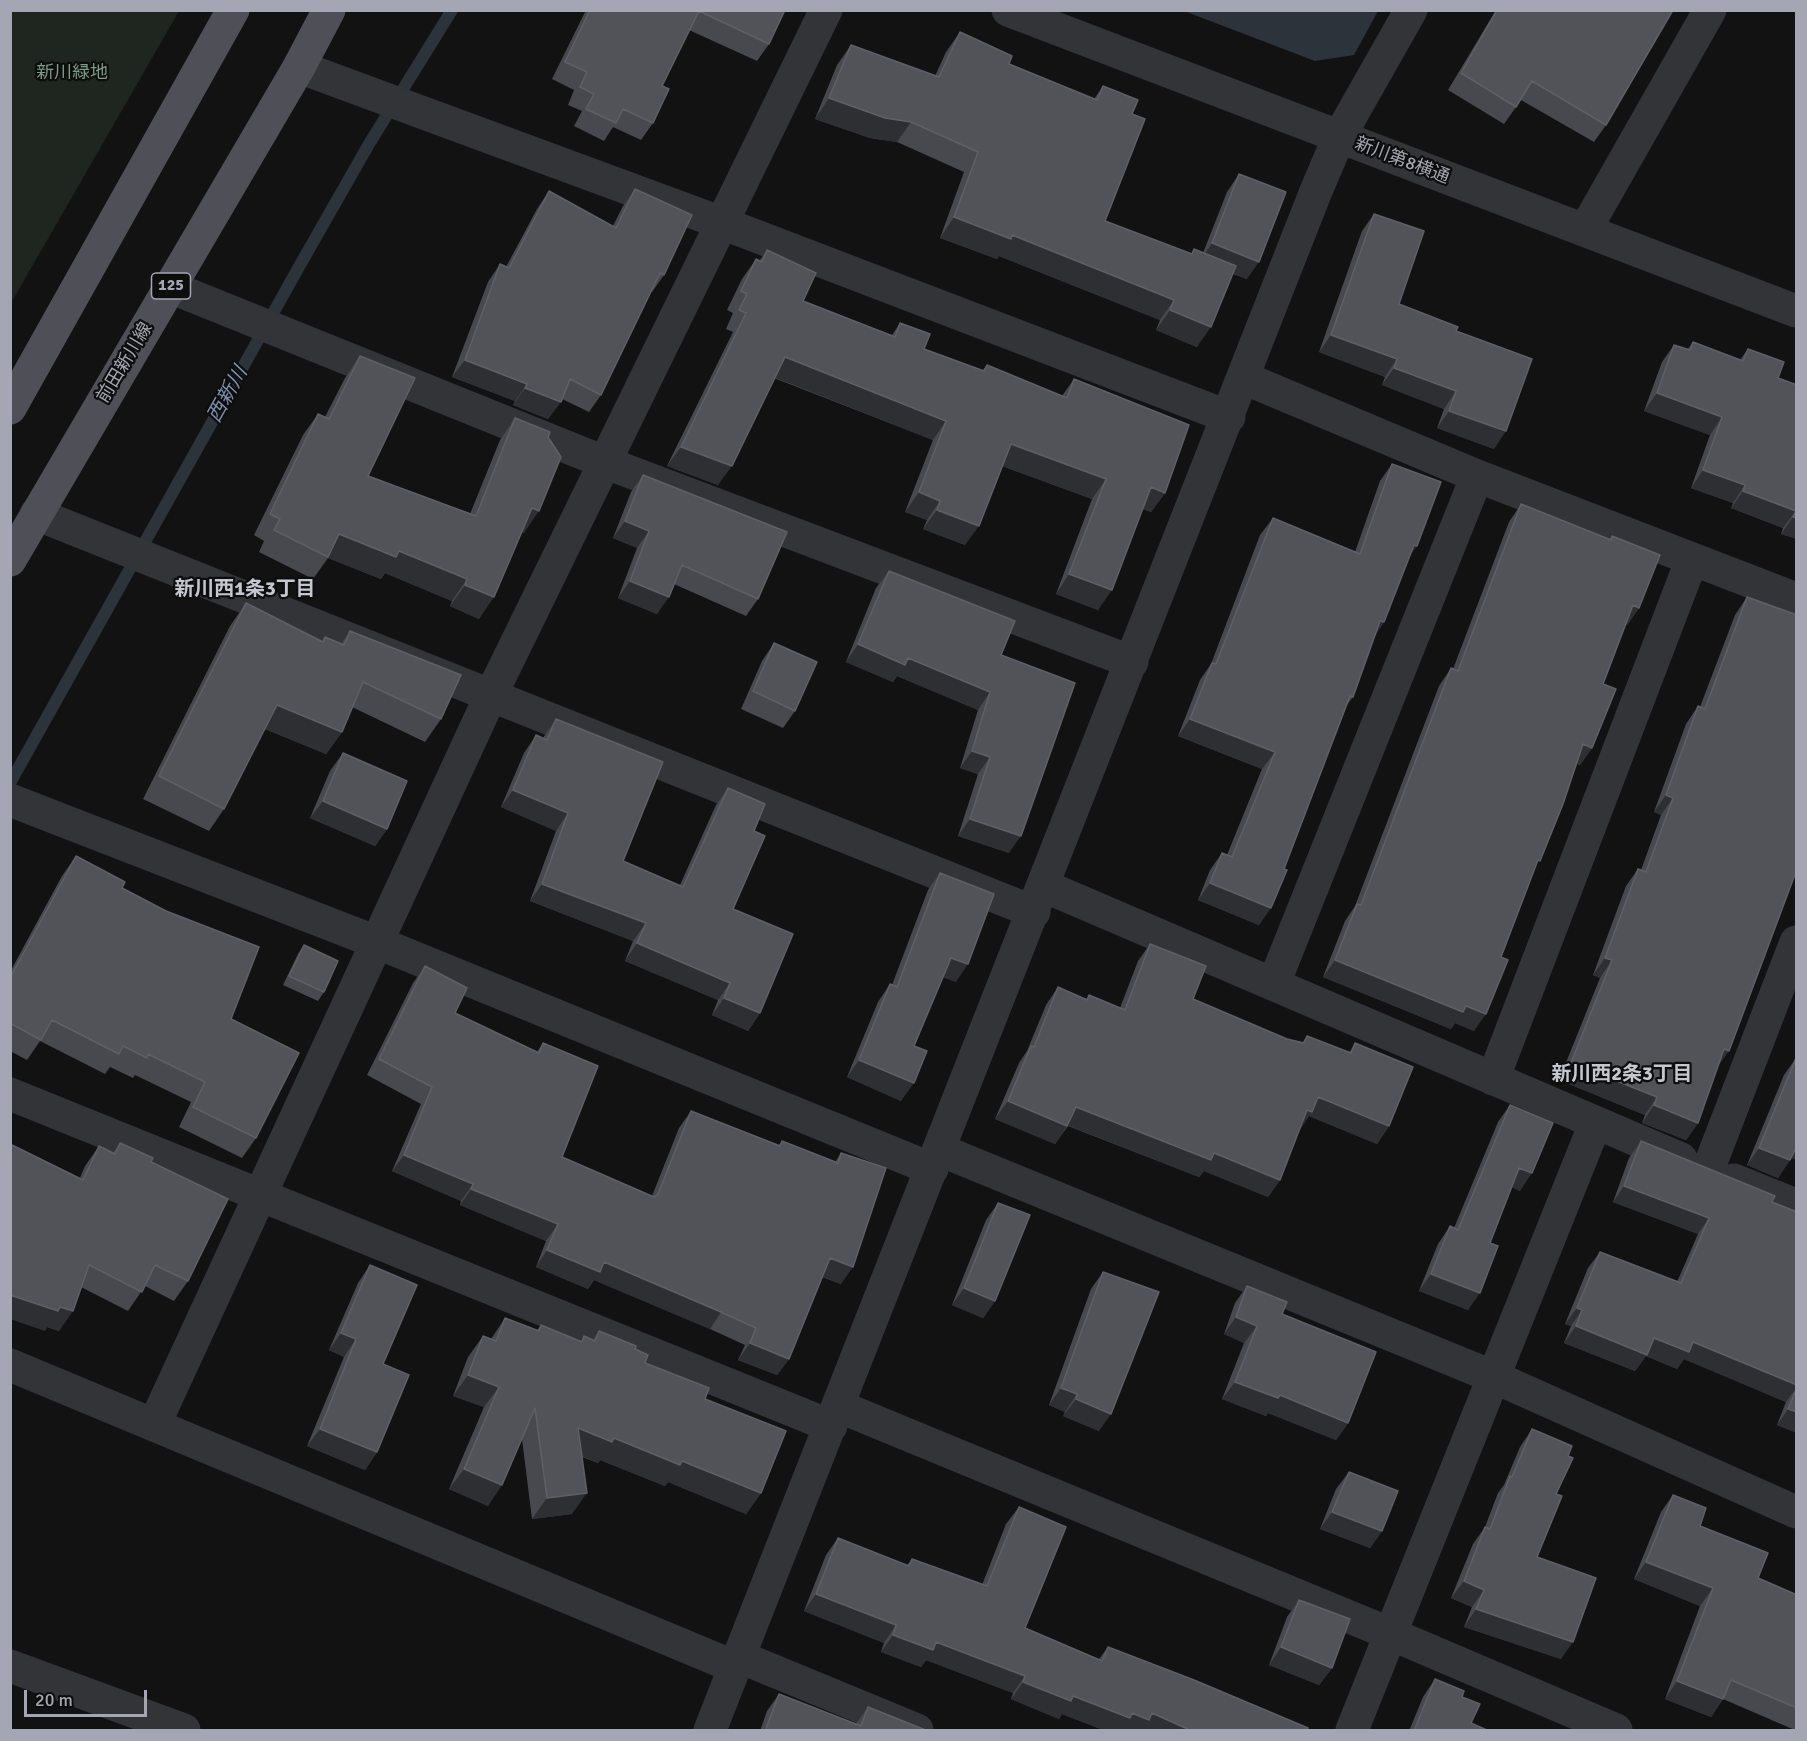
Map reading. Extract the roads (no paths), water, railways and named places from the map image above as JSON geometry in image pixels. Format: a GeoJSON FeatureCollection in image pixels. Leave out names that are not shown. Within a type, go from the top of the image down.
{"type":"FeatureCollection","features":[{"type":"Feature","properties":{"kind":"main road"},"geometry":{"type":"LineString","coordinates":[[10,408],[233,10]]}},
{"type":"Feature","properties":{"kind":"main road","name":"前田新川線"},"geometry":{"type":"LineString","coordinates":[[10,560],[300,67],[329,10]]}},
{"type":"Feature","properties":{"kind":"street"},"geometry":{"type":"LineString","coordinates":[[155,1423],[263,1194],[490,694],[826,10]]}},
{"type":"Feature","properties":{"kind":"street","name":"新川第8横通"},"geometry":{"type":"LineString","coordinates":[[1008,10],[1797,311]]}},
{"type":"Feature","properties":{"kind":"street"},"geometry":{"type":"LineString","coordinates":[[711,1731],[1339,137],[1411,10]]}},
{"type":"Feature","properties":{"kind":"street"},"geometry":{"type":"LineString","coordinates":[[1585,230],[1710,10]]}},
{"type":"Feature","properties":{"kind":"street"},"geometry":{"type":"LineString","coordinates":[[300,67],[722,223],[1229,417]]}},
{"type":"Feature","properties":{"kind":"street"},"geometry":{"type":"LineString","coordinates":[[170,287],[604,462],[1132,662]]}},
{"type":"Feature","properties":{"kind":"street"},"geometry":{"type":"LineString","coordinates":[[1244,378],[1477,477],[1797,599]]}},
{"type":"Feature","properties":{"kind":"street"},"geometry":{"type":"LineString","coordinates":[[1274,983],[1477,477]]}},
{"type":"Feature","properties":{"kind":"street"},"geometry":{"type":"LineString","coordinates":[[36,514],[490,694],[1039,899],[1274,983],[1595,1124],[1797,1205]]}},
{"type":"Feature","properties":{"kind":"street"},"geometry":{"type":"LineString","coordinates":[[1493,1079],[1692,559]]}},
{"type":"Feature","properties":{"kind":"street"},"geometry":{"type":"LineString","coordinates":[[10,800],[1494,1377],[1797,1512]]}},
{"type":"Feature","properties":{"kind":"street"},"geometry":{"type":"LineString","coordinates":[[1708,1170],[1797,942]]}},
{"type":"Feature","properties":{"kind":"street"},"geometry":{"type":"LineString","coordinates":[[10,1094],[1391,1634],[1616,1731]]}},
{"type":"Feature","properties":{"kind":"street"},"geometry":{"type":"LineString","coordinates":[[1352,1731],[1595,1124]]}},
{"type":"Feature","properties":{"kind":"street"},"geometry":{"type":"LineString","coordinates":[[10,1365],[738,1662],[917,1731]]}},
{"type":"Feature","properties":{"kind":"street"},"geometry":{"type":"LineString","coordinates":[[10,1666],[184,1731]]}},
{"type":"Feature","properties":{"kind":"waterway","name":"西新川"},"geometry":{"type":"LineString","coordinates":[[10,783],[369,144],[452,10]]}},
{"type":"Feature","properties":{"kind":"district","name":"新川西1条3丁目"},"geometry":{"type":"Point","coordinates":[245,590]}},
{"type":"Feature","properties":{"kind":"district","name":"新川西2条3丁目"},"geometry":{"type":"Point","coordinates":[1622,1075]}},
{"type":"Feature","properties":{"kind":"park label","name":"新川緑地"},"geometry":{"type":"Point","coordinates":[72,73]}}]}
